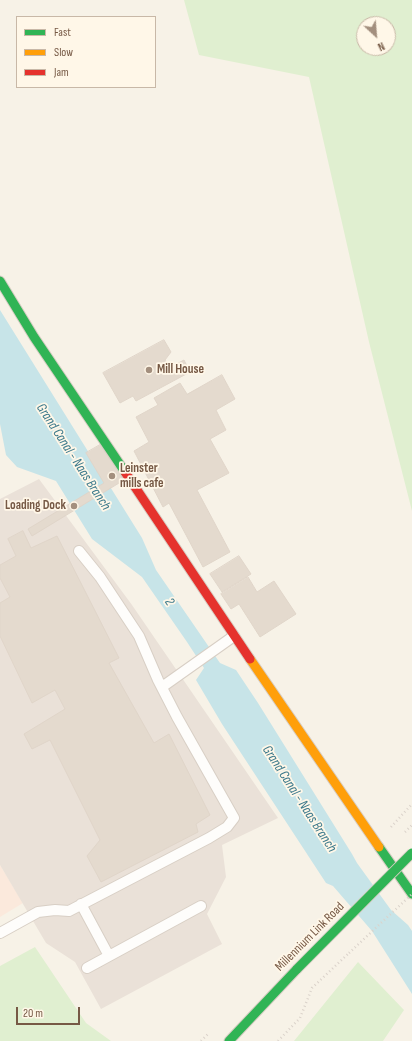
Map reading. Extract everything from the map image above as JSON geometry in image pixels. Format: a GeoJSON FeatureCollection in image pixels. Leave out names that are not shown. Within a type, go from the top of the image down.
{"type":"FeatureCollection","features":[{"type":"Feature","properties":{"kind":"street"},"geometry":{"type":"LineString","coordinates":[[0,281],[34,338],[234,636],[412,894]]}},
{"type":"Feature","properties":{"kind":"street","name":"Millennium Link Road"},"geometry":{"type":"LineString","coordinates":[[229,1041],[297,969],[412,853]]}},
{"type":"Feature","properties":{"kind":"lane"},"geometry":{"type":"LineString","coordinates":[[0,933],[38,912],[55,910],[68,911],[209,838],[227,826],[234,818],[177,718],[139,636],[100,577],[79,551]]}},
{"type":"Feature","properties":{"kind":"lane"},"geometry":{"type":"LineString","coordinates":[[162,687],[234,636]]}},
{"type":"Feature","properties":{"kind":"lane"},"geometry":{"type":"LineString","coordinates":[[81,904],[109,956]]}},
{"type":"Feature","properties":{"kind":"lane"},"geometry":{"type":"LineString","coordinates":[[87,968],[201,906]]}},
{"type":"Feature","properties":{"kind":"path"},"geometry":{"type":"LineString","coordinates":[[387,831],[412,804]]}},
{"type":"Feature","properties":{"kind":"path"},"geometry":{"type":"LineString","coordinates":[[278,1041],[300,1018],[312,988],[412,894]]}},
{"type":"Feature","properties":{"kind":"shaded area"},"geometry":{"type":"Polygon","coordinates":[[[39,479],[132,605],[278,818],[222,845],[226,877],[207,914],[222,944],[101,1009],[75,962],[46,943],[0,865],[0,499],[39,479]]]}},
{"type":"Feature","properties":{"kind":"shaded area"},"geometry":{"type":"Polygon","coordinates":[[[0,865],[23,903],[0,917],[0,865]]]}},
{"type":"Feature","properties":{"kind":"green space"},"geometry":{"type":"Polygon","coordinates":[[[184,0],[412,0],[412,511],[369,342],[309,77],[199,55],[184,0]]]}},
{"type":"Feature","properties":{"kind":"green space"},"geometry":{"type":"Polygon","coordinates":[[[35,947],[86,1023],[111,1041],[0,1041],[0,966],[35,947]]]}},
{"type":"Feature","properties":{"kind":"green space"},"geometry":{"type":"Polygon","coordinates":[[[358,962],[404,1010],[383,1041],[294,1041],[358,962]]]}},
{"type":"Feature","properties":{"kind":"water"},"geometry":{"type":"Polygon","coordinates":[[[0,310],[142,538],[156,570],[220,663],[236,670],[357,863],[391,910],[408,925],[412,931],[412,994],[372,931],[333,886],[326,883],[222,724],[196,680],[204,668],[142,577],[92,539],[56,481],[17,467],[6,455],[0,424],[0,310]]]}},
{"type":"Feature","properties":{"kind":"building","name":"Mill House"},"geometry":{"type":"Polygon","coordinates":[[[164,340],[171,352],[165,360],[169,368],[184,360],[190,372],[136,401],[133,396],[120,403],[103,373],[164,340]]]}},
{"type":"Feature","properties":{"kind":"building"},"geometry":{"type":"Polygon","coordinates":[[[222,375],[235,399],[216,410],[226,430],[210,439],[229,473],[197,490],[230,552],[203,567],[169,503],[163,507],[134,451],[149,442],[136,417],[158,405],[154,398],[180,383],[187,394],[222,375]]]}},
{"type":"Feature","properties":{"kind":"building","name":"Loading Dock"},"geometry":{"type":"Polygon","coordinates":[[[100,445],[124,480],[32,536],[28,529],[104,483],[86,453],[100,445]]]}},
{"type":"Feature","properties":{"kind":"building"},"geometry":{"type":"Polygon","coordinates":[[[23,531],[31,548],[57,536],[119,658],[109,663],[154,743],[169,734],[210,815],[196,824],[198,832],[101,882],[87,856],[100,840],[50,740],[32,749],[24,734],[65,709],[55,690],[32,703],[0,636],[0,603],[10,597],[0,578],[0,565],[16,556],[8,539],[23,531]]]}},
{"type":"Feature","properties":{"kind":"building"},"geometry":{"type":"Polygon","coordinates":[[[239,556],[251,574],[222,592],[210,574],[239,556]]]}},
{"type":"Feature","properties":{"kind":"building"},"geometry":{"type":"Polygon","coordinates":[[[248,577],[257,592],[274,581],[296,614],[260,637],[239,604],[231,609],[221,594],[248,577]]]}},
{"type":"Feature","properties":{"kind":"traffic: fast"},"geometry":{"type":"LineString","coordinates":[[0,281],[34,337],[125,472]]}},
{"type":"Feature","properties":{"kind":"traffic: fast"},"geometry":{"type":"LineString","coordinates":[[379,847],[412,894]]}},
{"type":"Feature","properties":{"kind":"traffic: fast"},"geometry":{"type":"LineString","coordinates":[[297,969],[412,853]]}},
{"type":"Feature","properties":{"kind":"traffic: fast"},"geometry":{"type":"LineString","coordinates":[[229,1041],[297,969]]}},
{"type":"Feature","properties":{"kind":"traffic: slow"},"geometry":{"type":"LineString","coordinates":[[250,659],[379,847]]}},
{"type":"Feature","properties":{"kind":"traffic: jam"},"geometry":{"type":"LineString","coordinates":[[125,472],[250,659]]}},
{"type":"Feature","properties":{"kind":"place","name":"Mill House"},"geometry":{"type":"Point","coordinates":[149,370]}},
{"type":"Feature","properties":{"kind":"place","name":"Leinster mills cafe"},"geometry":{"type":"Point","coordinates":[112,476]}},
{"type":"Feature","properties":{"kind":"place","name":"Loading Dock"},"geometry":{"type":"Point","coordinates":[74,506]}},
{"type":"Feature","properties":{"kind":"water label","name":"Grand Canal - Naas Branch"},"geometry":{"type":"Point","coordinates":[73,457]}},
{"type":"Feature","properties":{"kind":"water label","name":"2"},"geometry":{"type":"Point","coordinates":[169,602]}},
{"type":"Feature","properties":{"kind":"water label","name":"Grand Canal - Naas Branch"},"geometry":{"type":"Point","coordinates":[299,799]}}]}
